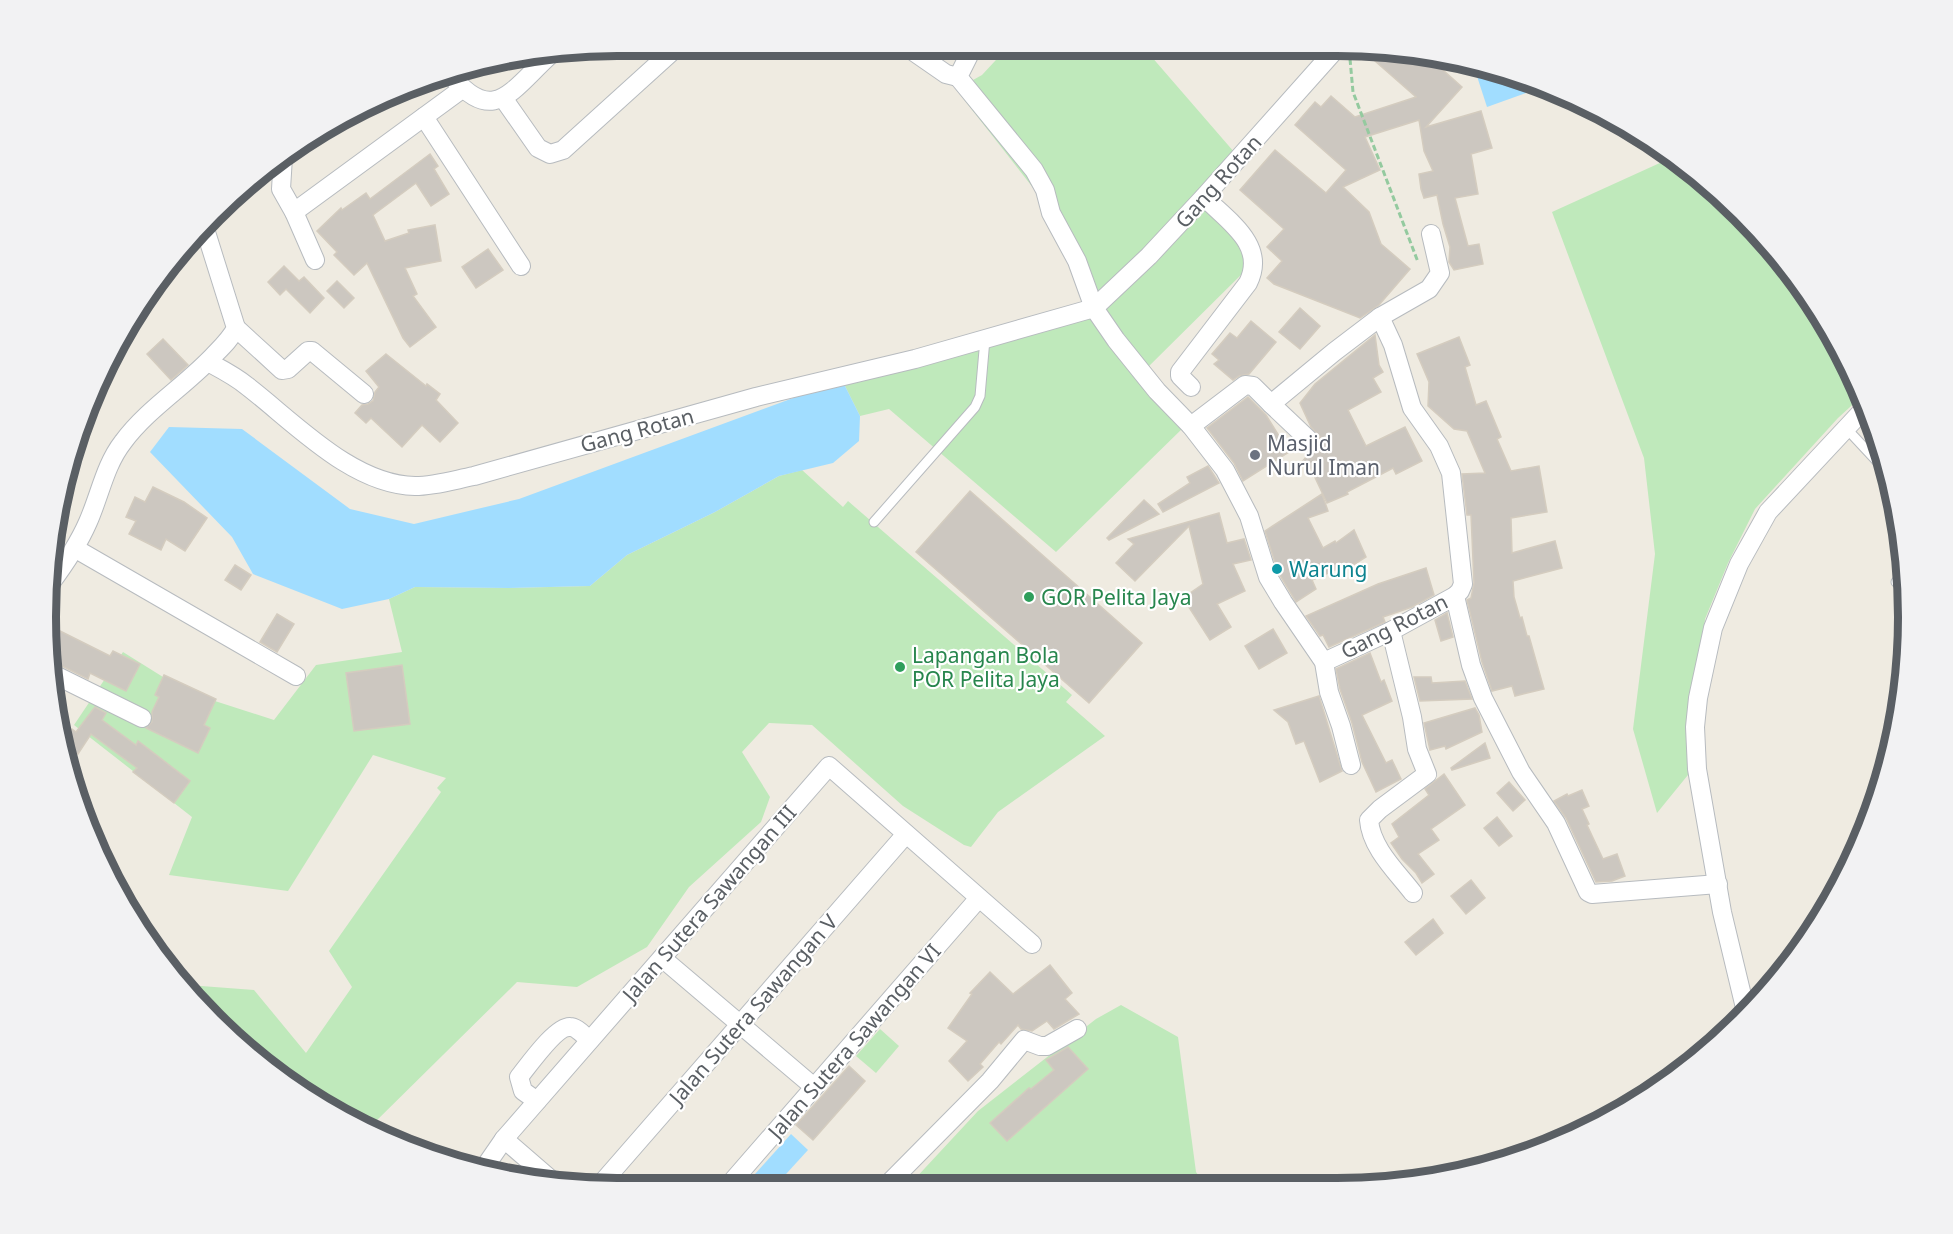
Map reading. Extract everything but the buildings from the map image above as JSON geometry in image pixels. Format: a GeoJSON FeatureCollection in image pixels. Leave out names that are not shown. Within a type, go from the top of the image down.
{"type":"FeatureCollection","features":[{"type":"Feature","properties":{"kind":"street"},"geometry":{"type":"LineString","coordinates":[[503,98],[538,148],[550,154],[563,150],[667,56]]}},
{"type":"Feature","properties":{"kind":"street"},"geometry":{"type":"LineString","coordinates":[[920,56],[946,74],[958,77],[1034,170],[1045,190],[1051,213],[1077,261],[1094,308]]}},
{"type":"Feature","properties":{"kind":"street"},"geometry":{"type":"LineString","coordinates":[[958,77],[968,56]]}},
{"type":"Feature","properties":{"kind":"street","name":"Gang Rotan"},"geometry":{"type":"LineString","coordinates":[[208,362],[248,386],[340,460],[379,479],[413,486],[431,485],[474,476],[756,397],[915,359],[1094,308],[1149,256],[1330,56]]}},
{"type":"Feature","properties":{"kind":"street"},"geometry":{"type":"LineString","coordinates":[[455,80],[462,89],[477,100],[491,102],[503,98],[545,60]]}},
{"type":"Feature","properties":{"kind":"street"},"geometry":{"type":"LineString","coordinates":[[294,212],[462,89]]}},
{"type":"Feature","properties":{"kind":"street"},"geometry":{"type":"LineString","coordinates":[[424,117],[520,266]]}},
{"type":"Feature","properties":{"kind":"street"},"geometry":{"type":"LineString","coordinates":[[282,167],[281,189],[315,260]]}},
{"type":"Feature","properties":{"kind":"street"},"geometry":{"type":"LineString","coordinates":[[1191,387],[1179,372],[1248,283],[1254,264],[1249,245],[1244,237],[1204,197]]}},
{"type":"Feature","properties":{"kind":"street"},"geometry":{"type":"LineString","coordinates":[[207,234],[236,328],[282,370],[288,369],[308,351],[312,351],[364,394]]}},
{"type":"Feature","properties":{"kind":"street"},"geometry":{"type":"LineString","coordinates":[[1271,404],[1380,317],[1429,289],[1440,273],[1431,234]]}},
{"type":"Feature","properties":{"kind":"street","name":"Gang Rotan"},"geometry":{"type":"LineString","coordinates":[[1094,308],[1137,367],[1191,426],[1225,470],[1249,516],[1268,577],[1324,662],[1329,692],[1351,765]]}},
{"type":"Feature","properties":{"kind":"street","name":"Gang Rotan"},"geometry":{"type":"LineString","coordinates":[[1324,662],[1391,631],[1455,596],[1463,584],[1451,473],[1439,446],[1412,408],[1393,345],[1380,317]]}},
{"type":"Feature","properties":{"kind":"street"},"geometry":{"type":"LineString","coordinates":[[58,574],[76,549],[110,463],[123,441],[208,362],[232,336],[236,328]]}},
{"type":"Feature","properties":{"kind":"street"},"geometry":{"type":"LineString","coordinates":[[1191,426],[1245,385],[1253,386],[1309,440]]}},
{"type":"Feature","properties":{"kind":"street"},"geometry":{"type":"LineString","coordinates":[[1744,1002],[1722,912],[1697,769],[1695,727],[1698,698],[1713,628],[1739,564],[1768,512],[1859,414]]}},
{"type":"Feature","properties":{"kind":"street"},"geometry":{"type":"LineString","coordinates":[[76,549],[296,676]]}},
{"type":"Feature","properties":{"kind":"street"},"geometry":{"type":"LineString","coordinates":[[1455,596],[1471,665],[1483,698],[1521,772],[1556,823],[1588,892],[1592,894],[1718,884]]}},
{"type":"Feature","properties":{"kind":"street"},"geometry":{"type":"LineString","coordinates":[[1391,631],[1412,717],[1417,749],[1427,774],[1369,820],[1370,831],[1379,849],[1413,893]]}},
{"type":"Feature","properties":{"kind":"street"},"geometry":{"type":"LineString","coordinates":[[59,677],[142,718]]}},
{"type":"Feature","properties":{"kind":"street","name":"Jalan Sutera Sawangan III"},"geometry":{"type":"LineString","coordinates":[[487,1163],[504,1139],[829,766],[906,834]]}},
{"type":"Feature","properties":{"kind":"street"},"geometry":{"type":"LineString","coordinates":[[906,834],[1032,944]]}},
{"type":"Feature","properties":{"kind":"street","name":"Jalan Sutera Sawangan V"},"geometry":{"type":"LineString","coordinates":[[606,1178],[906,834]]}},
{"type":"Feature","properties":{"kind":"street","name":"Jalan Sutera Sawangan VI"},"geometry":{"type":"LineString","coordinates":[[736,1178],[979,898]]}},
{"type":"Feature","properties":{"kind":"street"},"geometry":{"type":"LineString","coordinates":[[662,958],[814,1087]]}},
{"type":"Feature","properties":{"kind":"street"},"geometry":{"type":"LineString","coordinates":[[537,1101],[523,1091],[519,1077],[539,1053],[559,1030],[569,1027],[576,1029],[590,1040]]}},
{"type":"Feature","properties":{"kind":"street"},"geometry":{"type":"LineString","coordinates":[[894,1178],[990,1081],[1025,1039],[1040,1046],[1047,1046],[1077,1029]]}},
{"type":"Feature","properties":{"kind":"street"},"geometry":{"type":"LineString","coordinates":[[504,1139],[544,1174]]}},
{"type":"Feature","properties":{"kind":"lane"},"geometry":{"type":"LineString","coordinates":[[874,522],[905,491],[933,454],[975,407],[980,396],[985,339]]}},
{"type":"Feature","properties":{"kind":"lane"},"geometry":{"type":"LineString","coordinates":[[1846,428],[1874,458]]}},
{"type":"Feature","properties":{"kind":"path"},"geometry":{"type":"LineString","coordinates":[[1349,56],[1353,92],[1419,265]]}},
{"type":"Feature","properties":{"kind":"green space"},"geometry":{"type":"Polygon","coordinates":[[[1000,56],[1151,56],[1241,160],[1201,203],[1241,241],[1251,265],[1142,373],[1184,427],[1056,552],[889,409],[860,416],[842,380],[1093,305],[1052,212],[962,97],[975,83],[973,80],[982,75],[1000,56]]]}},
{"type":"Feature","properties":{"kind":"green space"},"geometry":{"type":"Polygon","coordinates":[[[1663,161],[1733,220],[1781,275],[1822,336],[1855,402],[1755,509],[1728,563],[1705,619],[1692,770],[1657,813],[1633,729],[1655,554],[1644,458],[1552,212],[1663,161]]]}},
{"type":"Feature","properties":{"kind":"green space"},"geometry":{"type":"Polygon","coordinates":[[[802,470],[843,507],[848,501],[1072,695],[1066,702],[1105,736],[998,812],[971,847],[964,845],[903,806],[812,725],[769,723],[742,752],[770,797],[761,822],[689,887],[647,947],[577,987],[517,982],[374,1123],[305,1084],[275,1062],[220,1014],[195,987],[194,985],[254,990],[306,1053],[352,987],[329,951],[441,792],[437,788],[446,778],[373,755],[288,891],[169,875],[192,817],[74,725],[123,652],[187,692],[274,720],[316,665],[402,652],[389,599],[415,587],[590,586],[627,555],[715,512],[779,476],[802,470]]]}},
{"type":"Feature","properties":{"kind":"green space"},"geometry":{"type":"Polygon","coordinates":[[[1121,1005],[1178,1037],[1196,1172],[1200,1178],[916,1178],[978,1111],[1096,1019],[1121,1005]]]}},
{"type":"Feature","properties":{"kind":"green space"},"geometry":{"type":"Polygon","coordinates":[[[880,1029],[899,1046],[876,1073],[856,1056],[880,1029]]]}},
{"type":"Feature","properties":{"kind":"water"},"geometry":{"type":"Polygon","coordinates":[[[1476,74],[1532,91],[1487,107],[1476,74]]]}},
{"type":"Feature","properties":{"kind":"water"},"geometry":{"type":"Polygon","coordinates":[[[842,380],[860,416],[859,441],[833,463],[779,476],[715,512],[627,555],[590,586],[415,587],[389,599],[342,609],[253,574],[232,537],[150,452],[169,427],[242,429],[350,509],[414,524],[519,499],[842,380]]]}},
{"type":"Feature","properties":{"kind":"water"},"geometry":{"type":"Polygon","coordinates":[[[791,1134],[808,1150],[782,1178],[759,1178],[755,1174],[791,1134]]]}},
{"type":"Feature","properties":{"kind":"place","name":"Masjid Nurul Iman"},"geometry":{"type":"Point","coordinates":[1255,455]}},
{"type":"Feature","properties":{"kind":"place","name":"Warung"},"geometry":{"type":"Point","coordinates":[1277,569]}},
{"type":"Feature","properties":{"kind":"place","name":"GOR Pelita Jaya"},"geometry":{"type":"Point","coordinates":[1029,597]}},
{"type":"Feature","properties":{"kind":"place","name":"Lapangan Bola POR Pelita Jaya"},"geometry":{"type":"Point","coordinates":[900,667]}}]}
